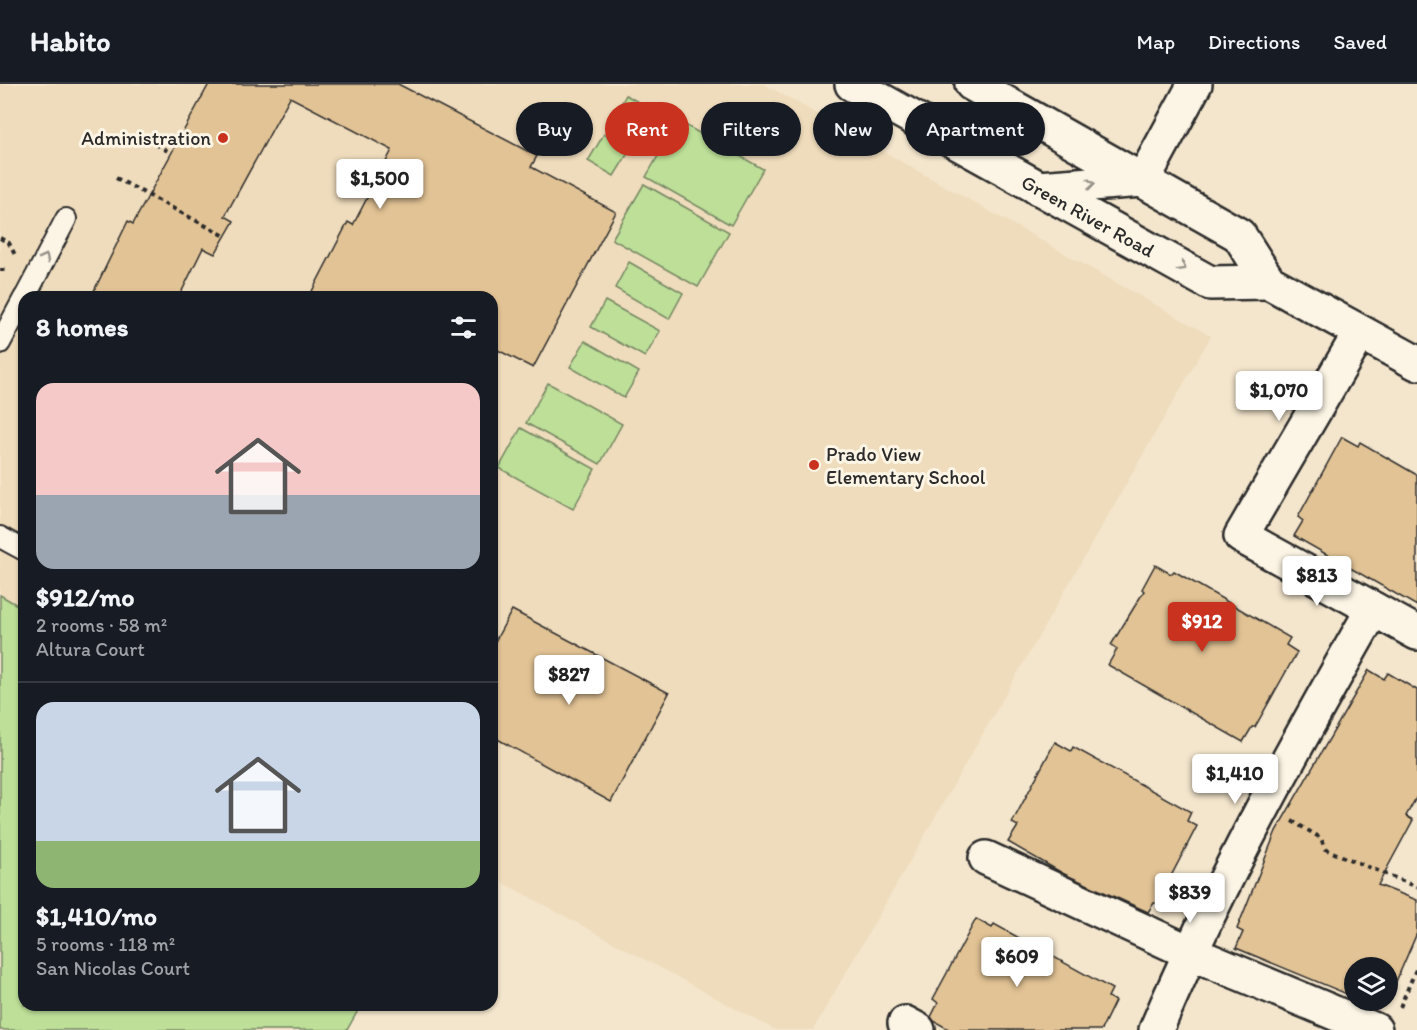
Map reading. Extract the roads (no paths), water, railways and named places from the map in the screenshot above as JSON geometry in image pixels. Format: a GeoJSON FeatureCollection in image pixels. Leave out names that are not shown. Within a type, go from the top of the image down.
{"type":"FeatureCollection","features":[{"type":"Feature","properties":{"kind":"street","name":"Green River Road"},"geometry":{"type":"LineString","coordinates":[[852,84],[1210,283],[1269,282]]}},
{"type":"Feature","properties":{"kind":"street"},"geometry":{"type":"LineString","coordinates":[[972,84],[1239,235],[1269,282],[1417,363]]}},
{"type":"Feature","properties":{"kind":"street"},"geometry":{"type":"LineString","coordinates":[[1143,180],[1195,84]]}},
{"type":"Feature","properties":{"kind":"street"},"geometry":{"type":"LineString","coordinates":[[1038,188],[1143,180]]}},
{"type":"Feature","properties":{"kind":"street"},"geometry":{"type":"LineString","coordinates":[[1360,333],[1241,536],[1417,633]]}},
{"type":"Feature","properties":{"kind":"street"},"geometry":{"type":"LineString","coordinates":[[1156,1030],[1189,952],[1273,787],[1373,609]]}},
{"type":"Feature","properties":{"kind":"street"},"geometry":{"type":"LineString","coordinates":[[986,858],[1189,952],[1375,1030]]}},
{"type":"Feature","properties":{"kind":"lane"},"geometry":{"type":"LineString","coordinates":[[28,291],[66,219]]}},
{"type":"Feature","properties":{"kind":"lane"},"geometry":{"type":"LineString","coordinates":[[0,343],[18,309]]}},
{"type":"Feature","properties":{"kind":"lane"},"geometry":{"type":"LineString","coordinates":[[0,537],[18,547]]}},
{"type":"Feature","properties":{"kind":"place","name":"Administration"},"geometry":{"type":"Point","coordinates":[223,138]}},
{"type":"Feature","properties":{"kind":"place","name":"Prado View Elementary School"},"geometry":{"type":"Point","coordinates":[814,465]}}]}
